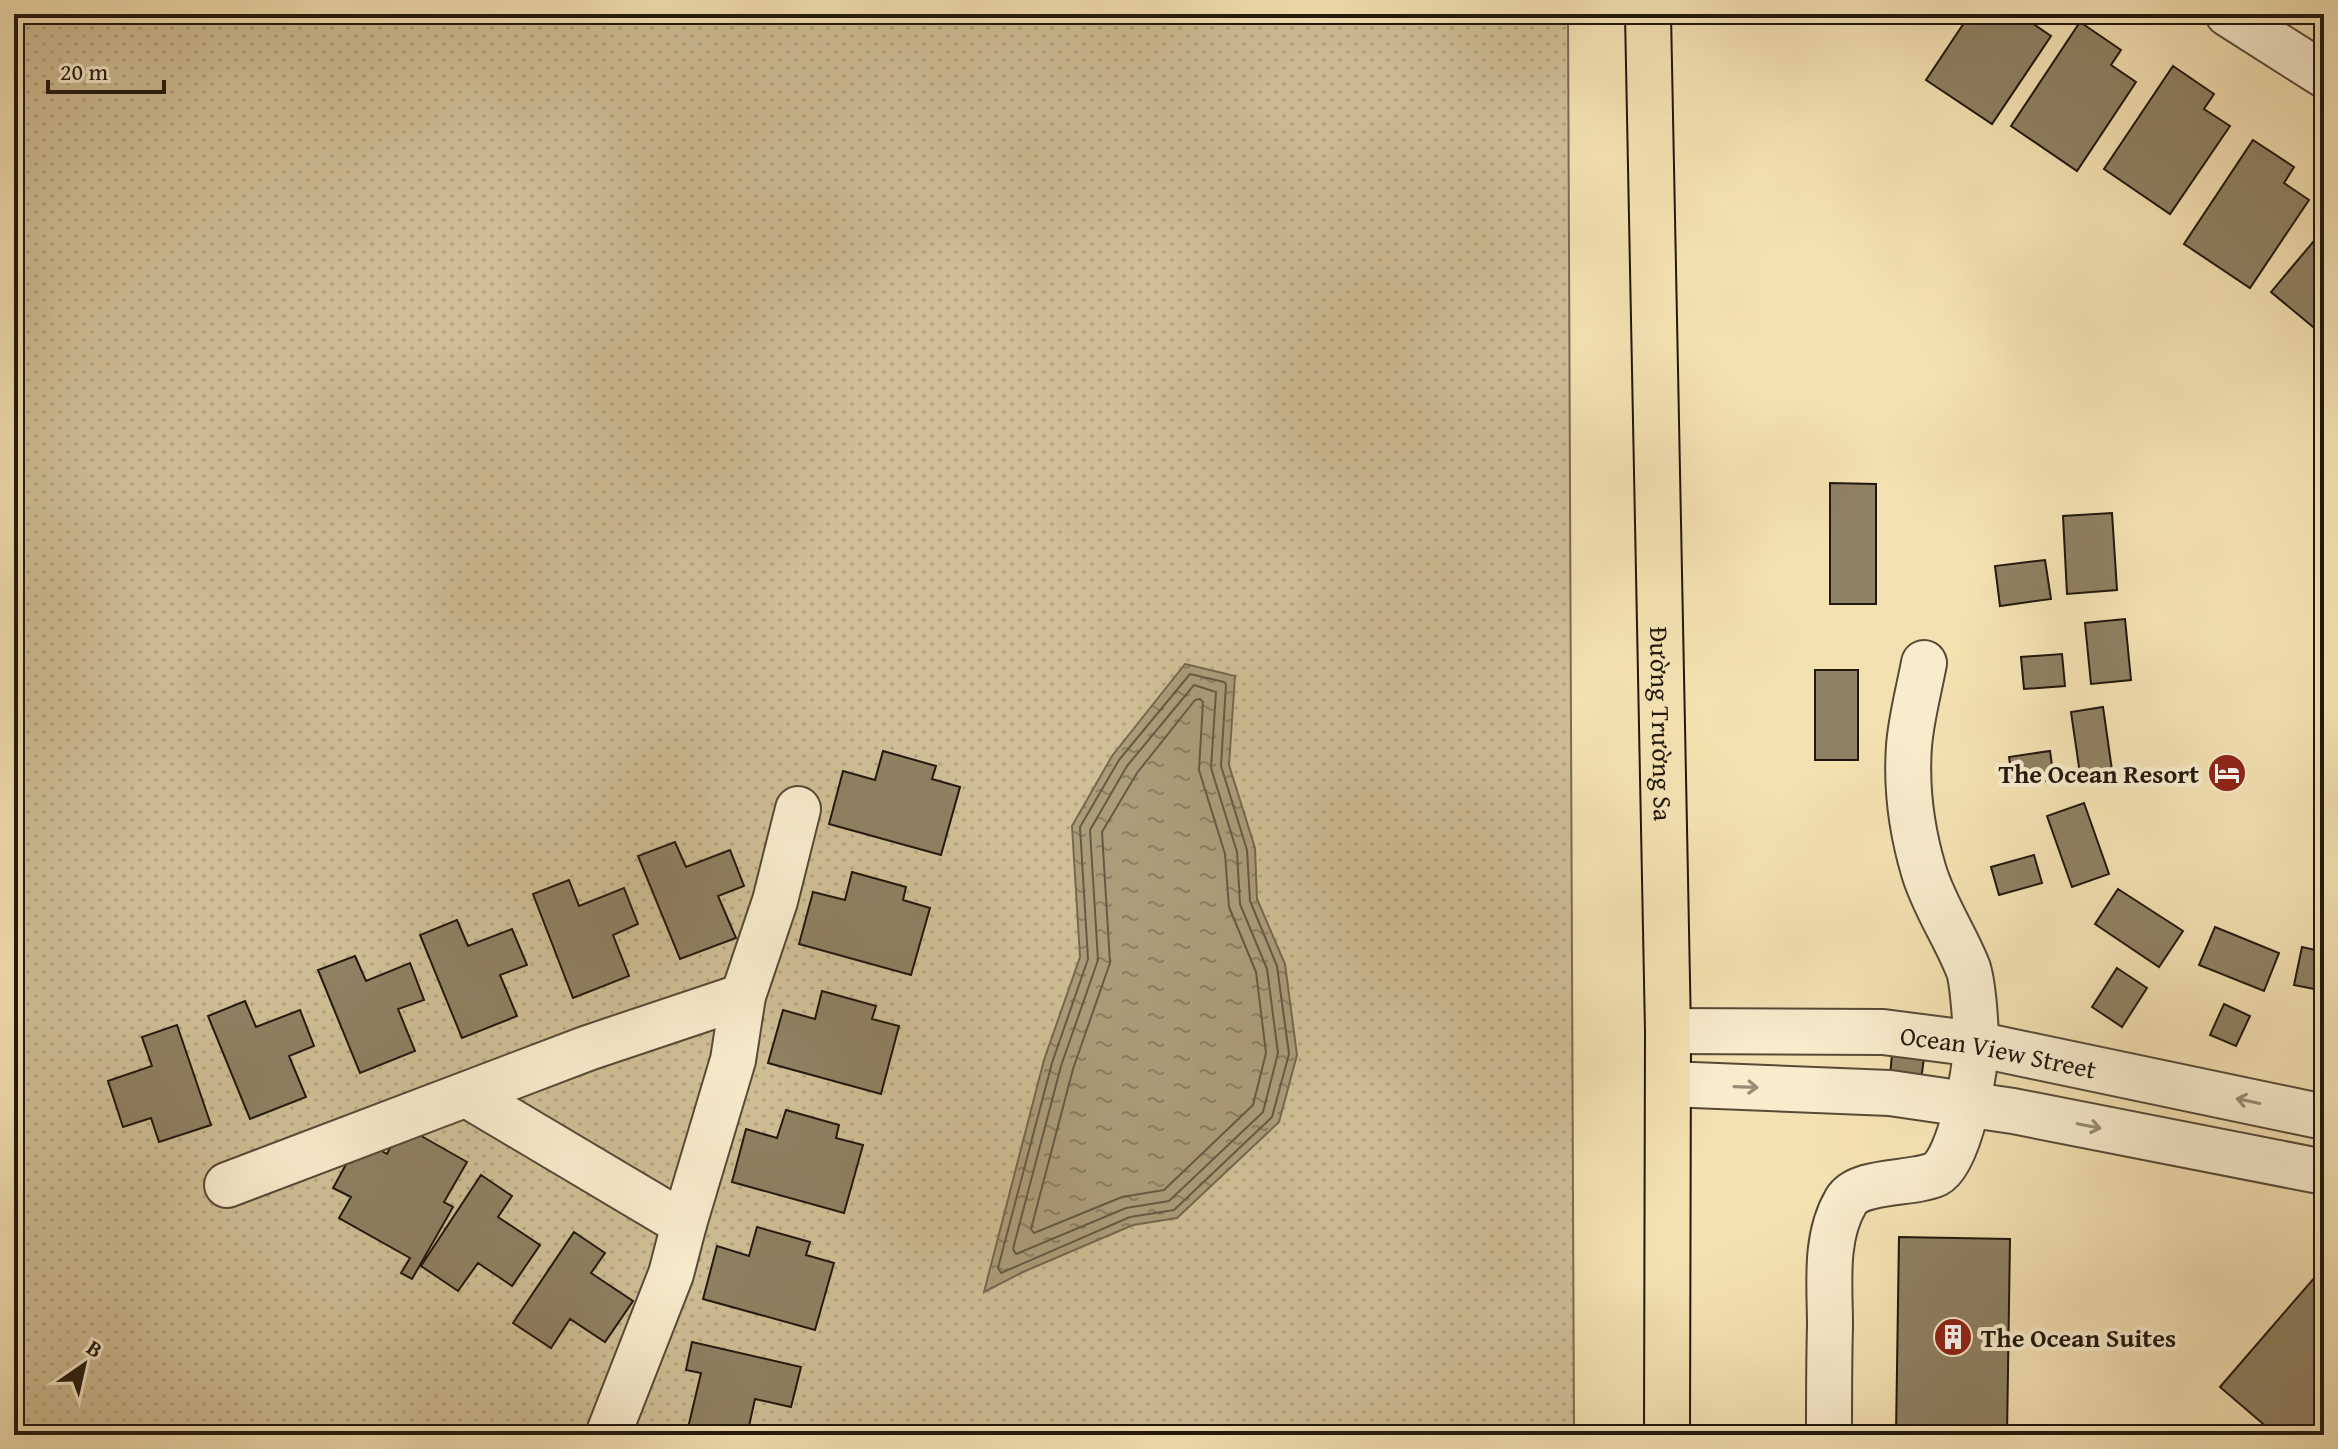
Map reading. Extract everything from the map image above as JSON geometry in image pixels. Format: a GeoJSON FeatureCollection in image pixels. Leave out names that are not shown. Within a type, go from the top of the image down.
{"type":"FeatureCollection","features":[{"type":"Feature","properties":{"kind":"main road","name":"Đường Trường Sa"},"geometry":{"type":"LineString","coordinates":[[1648,14],[1668,1031],[1667,1435]]}},
{"type":"Feature","properties":{"kind":"street"},"geometry":{"type":"LineString","coordinates":[[2228,14],[2324,75]]}},
{"type":"Feature","properties":{"kind":"street"},"geometry":{"type":"LineString","coordinates":[[1829,1435],[1830,1249],[1840,1213],[1857,1189],[1925,1177],[1947,1165],[1957,1144],[1967,1104],[1976,1044],[1969,969],[1924,874],[1909,795],[1909,744],[1924,663]]}},
{"type":"Feature","properties":{"kind":"street"},"geometry":{"type":"LineString","coordinates":[[608,1435],[671,1274],[733,1060],[743,996],[775,901],[798,809]]}},
{"type":"Feature","properties":{"kind":"street"},"geometry":{"type":"LineString","coordinates":[[227,1185],[588,1048],[743,996]]}},
{"type":"Feature","properties":{"kind":"street","name":"Ocean View Street"},"geometry":{"type":"LineString","coordinates":[[1668,1031],[1883,1032],[1976,1044],[2324,1117]]}},
{"type":"Feature","properties":{"kind":"street"},"geometry":{"type":"LineString","coordinates":[[1668,1084],[1890,1093],[1967,1104],[2324,1172]]}},
{"type":"Feature","properties":{"kind":"street"},"geometry":{"type":"LineString","coordinates":[[467,1095],[684,1224]]}},
{"type":"Feature","properties":{"kind":"shaded area"},"geometry":{"type":"Polygon","coordinates":[[[14,14],[1568,14],[1574,1435],[14,1435],[14,14]]]}},
{"type":"Feature","properties":{"kind":"water"},"geometry":{"type":"Polygon","coordinates":[[[1185,664],[1235,676],[1229,765],[1255,848],[1257,899],[1285,964],[1297,1055],[1279,1122],[1177,1218],[1133,1225],[984,1292],[1044,1060],[1080,957],[1072,826],[1112,756],[1185,664]]]}},
{"type":"Feature","properties":{"kind":"building"},"geometry":{"type":"Polygon","coordinates":[[[1970,14],[2029,14],[2026,19],[2051,36],[1992,124],[1926,80],[1970,14]]]}},
{"type":"Feature","properties":{"kind":"building"},"geometry":{"type":"Polygon","coordinates":[[[2080,22],[2121,50],[2111,65],[2136,82],[2077,171],[2011,126],[2080,22]]]}},
{"type":"Feature","properties":{"kind":"building"},"geometry":{"type":"Polygon","coordinates":[[[2173,66],[2214,94],[2204,109],[2230,126],[2170,214],[2104,169],[2173,66]]]}},
{"type":"Feature","properties":{"kind":"building"},"geometry":{"type":"Polygon","coordinates":[[[2253,140],[2294,167],[2284,183],[2309,200],[2250,288],[2184,244],[2253,140]]]}},
{"type":"Feature","properties":{"kind":"building"},"geometry":{"type":"Polygon","coordinates":[[[2324,229],[2324,336],[2271,292],[2324,229]]]}},
{"type":"Feature","properties":{"kind":"building"},"geometry":{"type":"Polygon","coordinates":[[[1830,483],[1876,484],[1876,604],[1830,604],[1830,483]]]}},
{"type":"Feature","properties":{"kind":"building"},"geometry":{"type":"Polygon","coordinates":[[[2112,513],[2117,590],[2067,594],[2063,516],[2112,513]]]}},
{"type":"Feature","properties":{"kind":"building"},"geometry":{"type":"Polygon","coordinates":[[[2045,560],[2051,599],[2000,606],[1995,566],[2045,560]]]}},
{"type":"Feature","properties":{"kind":"building"},"geometry":{"type":"Polygon","coordinates":[[[2125,619],[2131,680],[2091,684],[2085,623],[2125,619]]]}},
{"type":"Feature","properties":{"kind":"building"},"geometry":{"type":"Polygon","coordinates":[[[2062,654],[2065,686],[2024,689],[2021,657],[2062,654]]]}},
{"type":"Feature","properties":{"kind":"building"},"geometry":{"type":"Polygon","coordinates":[[[1815,670],[1858,670],[1858,760],[1815,760],[1815,670]]]}},
{"type":"Feature","properties":{"kind":"building"},"geometry":{"type":"Polygon","coordinates":[[[2103,707],[2113,777],[2081,781],[2071,712],[2103,707]]]}},
{"type":"Feature","properties":{"kind":"building"},"geometry":{"type":"Polygon","coordinates":[[[883,751],[936,766],[932,779],[960,787],[941,855],[829,824],[843,771],[875,780],[883,751]]]}},
{"type":"Feature","properties":{"kind":"building"},"geometry":{"type":"Polygon","coordinates":[[[2050,751],[2054,780],[2013,785],[2009,757],[2050,751]]]}},
{"type":"Feature","properties":{"kind":"building"},"geometry":{"type":"Polygon","coordinates":[[[2084,803],[2109,874],[2072,887],[2047,816],[2084,803]]]}},
{"type":"Feature","properties":{"kind":"building"},"geometry":{"type":"Polygon","coordinates":[[[675,842],[686,867],[730,850],[744,886],[718,896],[736,938],[680,959],[638,856],[675,842]]]}},
{"type":"Feature","properties":{"kind":"building"},"geometry":{"type":"Polygon","coordinates":[[[2034,855],[2042,883],[1999,895],[1991,867],[2034,855]]]}},
{"type":"Feature","properties":{"kind":"building"},"geometry":{"type":"Polygon","coordinates":[[[852,872],[906,887],[903,900],[930,908],[911,975],[799,944],[813,892],[845,900],[852,872]]]}},
{"type":"Feature","properties":{"kind":"building"},"geometry":{"type":"Polygon","coordinates":[[[569,880],[579,906],[624,888],[638,924],[613,935],[629,976],[573,998],[533,894],[569,880]]]}},
{"type":"Feature","properties":{"kind":"building"},"geometry":{"type":"Polygon","coordinates":[[[2118,889],[2183,931],[2159,967],[2095,924],[2118,889]]]}},
{"type":"Feature","properties":{"kind":"building"},"geometry":{"type":"Polygon","coordinates":[[[457,920],[468,946],[512,929],[527,965],[500,975],[517,1016],[462,1038],[420,935],[457,920]]]}},
{"type":"Feature","properties":{"kind":"building"},"geometry":{"type":"Polygon","coordinates":[[[2215,927],[2279,953],[2264,991],[2199,965],[2215,927]]]}},
{"type":"Feature","properties":{"kind":"building"},"geometry":{"type":"Polygon","coordinates":[[[2302,947],[2324,952],[2324,991],[2294,985],[2302,947]]]}},
{"type":"Feature","properties":{"kind":"building"},"geometry":{"type":"Polygon","coordinates":[[[355,956],[366,981],[410,963],[424,1000],[398,1009],[415,1051],[360,1073],[318,970],[355,956]]]}},
{"type":"Feature","properties":{"kind":"building"},"geometry":{"type":"Polygon","coordinates":[[[2117,968],[2147,988],[2122,1027],[2092,1007],[2117,968]]]}},
{"type":"Feature","properties":{"kind":"building"},"geometry":{"type":"Polygon","coordinates":[[[822,991],[876,1006],[872,1019],[899,1026],[881,1094],[768,1063],[783,1010],[815,1019],[822,991]]]}},
{"type":"Feature","properties":{"kind":"building"},"geometry":{"type":"Polygon","coordinates":[[[245,1001],[256,1027],[300,1010],[314,1046],[289,1056],[306,1097],[250,1119],[208,1016],[245,1001]]]}},
{"type":"Feature","properties":{"kind":"building"},"geometry":{"type":"Polygon","coordinates":[[[2224,1004],[2250,1016],[2236,1046],[2210,1035],[2224,1004]]]}},
{"type":"Feature","properties":{"kind":"building"},"geometry":{"type":"Polygon","coordinates":[[[177,1025],[211,1125],[159,1142],[151,1118],[123,1127],[108,1081],[152,1066],[142,1037],[177,1025]]]}},
{"type":"Feature","properties":{"kind":"building"},"geometry":{"type":"Polygon","coordinates":[[[1892,1054],[1924,1058],[1921,1080],[1890,1076],[1892,1054]]]}},
{"type":"Feature","properties":{"kind":"building"},"geometry":{"type":"Polygon","coordinates":[[[786,1110],[839,1125],[836,1138],[863,1145],[844,1213],[732,1182],[746,1129],[777,1138],[786,1110]]]}},
{"type":"Feature","properties":{"kind":"building"},"geometry":{"type":"Polygon","coordinates":[[[402,1125],[467,1162],[444,1202],[453,1207],[412,1279],[401,1273],[410,1258],[339,1218],[351,1197],[333,1188],[360,1139],[387,1154],[402,1125]]]}},
{"type":"Feature","properties":{"kind":"building"},"geometry":{"type":"Polygon","coordinates":[[[481,1175],[512,1196],[498,1217],[540,1245],[512,1286],[478,1263],[458,1291],[421,1266],[481,1175]]]}},
{"type":"Feature","properties":{"kind":"building"},"geometry":{"type":"Polygon","coordinates":[[[757,1227],[810,1242],[806,1255],[834,1263],[815,1330],[703,1299],[717,1246],[749,1256],[757,1227]]]}},
{"type":"Feature","properties":{"kind":"building"},"geometry":{"type":"Polygon","coordinates":[[[574,1232],[605,1253],[591,1273],[633,1301],[605,1342],[570,1319],[551,1348],[513,1323],[574,1232]]]}},
{"type":"Feature","properties":{"kind":"building","name":"The Ocean Suites"},"geometry":{"type":"Polygon","coordinates":[[[1899,1237],[2010,1239],[2007,1435],[1896,1435],[1899,1237]]]}},
{"type":"Feature","properties":{"kind":"building"},"geometry":{"type":"Polygon","coordinates":[[[2315,1277],[2324,1284],[2324,1428],[2318,1435],[2276,1435],[2220,1387],[2315,1277]]]}},
{"type":"Feature","properties":{"kind":"building"},"geometry":{"type":"Polygon","coordinates":[[[692,1342],[801,1367],[791,1407],[755,1399],[747,1435],[716,1435],[688,1428],[701,1373],[686,1370],[692,1342]]]}},
{"type":"Feature","properties":{"kind":"place","name":"The Ocean Resort"},"geometry":{"type":"Point","coordinates":[2227,773]}},
{"type":"Feature","properties":{"kind":"place","name":"The Ocean Suites"},"geometry":{"type":"Point","coordinates":[1953,1337]}}]}
